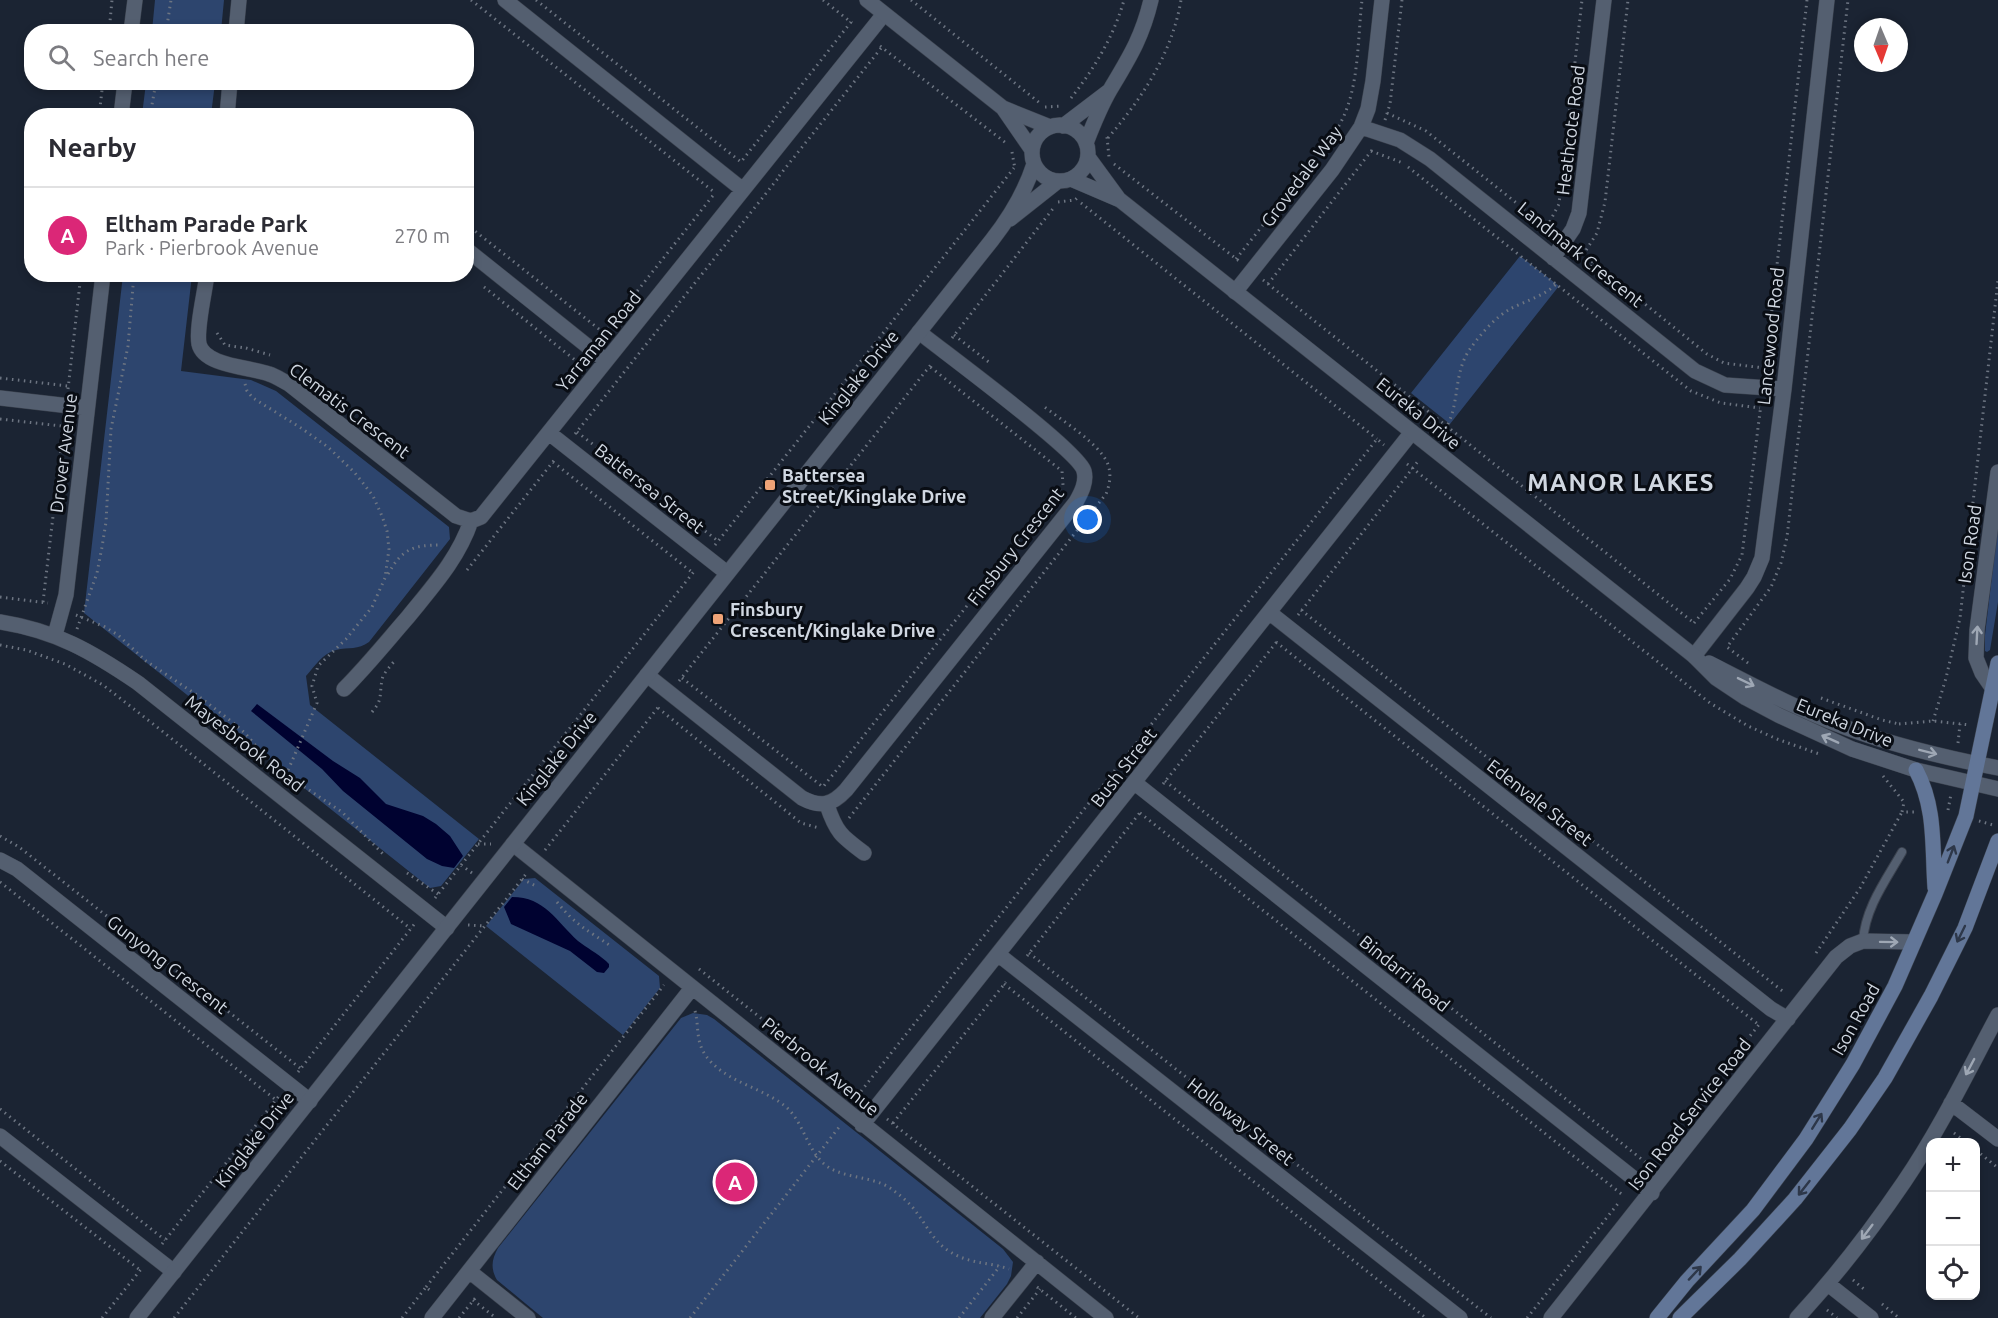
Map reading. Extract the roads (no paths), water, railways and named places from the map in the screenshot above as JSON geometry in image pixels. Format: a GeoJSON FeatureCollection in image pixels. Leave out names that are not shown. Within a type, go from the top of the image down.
{"type":"FeatureCollection","features":[{"type":"Feature","properties":{"kind":"main road","name":"Ison Road"},"geometry":{"type":"LineString","coordinates":[[1657,1318],[1687,1281],[1753,1210],[1806,1139],[1853,1064],[1895,986],[1966,816],[1998,663]]}},
{"type":"Feature","properties":{"kind":"main road"},"geometry":{"type":"LineString","coordinates":[[1916,770],[1925,787],[1932,812],[1935,894]]}},
{"type":"Feature","properties":{"kind":"main road"},"geometry":{"type":"LineString","coordinates":[[1680,1318],[1796,1199],[1850,1129],[1885,1078],[1931,996],[1965,928],[1996,861],[1998,841]]}},
{"type":"Feature","properties":{"kind":"street"},"geometry":{"type":"LineString","coordinates":[[132,24],[135,0]]}},
{"type":"Feature","properties":{"kind":"street"},"geometry":{"type":"LineString","coordinates":[[237,24],[239,0]]}},
{"type":"Feature","properties":{"kind":"street"},"geometry":{"type":"LineString","coordinates":[[505,0],[743,190]]}},
{"type":"Feature","properties":{"kind":"street"},"geometry":{"type":"LineString","coordinates":[[867,0],[1003,108],[1034,122],[1077,131],[1087,150]]}},
{"type":"Feature","properties":{"kind":"street"},"geometry":{"type":"LineString","coordinates":[[1003,108],[1044,176],[1064,180],[1085,166],[1093,126],[1110,90],[1138,42],[1151,0]]}},
{"type":"Feature","properties":{"kind":"street","name":"Grovedale Way"},"geometry":{"type":"LineString","coordinates":[[1235,292],[1347,151],[1362,127],[1372,89],[1382,0]]}},
{"type":"Feature","properties":{"kind":"street","name":"Heathcote Road"},"geometry":{"type":"LineString","coordinates":[[1553,258],[1577,220],[1581,205],[1605,0]]}},
{"type":"Feature","properties":{"kind":"street","name":"Lancewood Road"},"geometry":{"type":"LineString","coordinates":[[1694,656],[1748,588],[1762,558],[1784,390],[1827,0]]}},
{"type":"Feature","properties":{"kind":"street","name":"Yarraman Road"},"geometry":{"type":"LineString","coordinates":[[344,689],[369,664],[446,571],[462,544],[471,521],[481,518],[884,14]]}},
{"type":"Feature","properties":{"kind":"street"},"geometry":{"type":"LineString","coordinates":[[122,108],[124,90]]}},
{"type":"Feature","properties":{"kind":"street"},"geometry":{"type":"LineString","coordinates":[[228,108],[229,90]]}},
{"type":"Feature","properties":{"kind":"street"},"geometry":{"type":"LineString","coordinates":[[1033,157],[1038,136],[1057,126],[1071,110],[1110,90]]}},
{"type":"Feature","properties":{"kind":"street","name":"Landmark Crescent"},"geometry":{"type":"LineString","coordinates":[[1362,127],[1381,132],[1414,147],[1695,371],[1725,385],[1784,390]]}},
{"type":"Feature","properties":{"kind":"street","name":"Eureka Drive"},"geometry":{"type":"LineString","coordinates":[[1087,150],[1120,200]]}},
{"type":"Feature","properties":{"kind":"street","name":"Kinglake Drive"},"geometry":{"type":"LineString","coordinates":[[137,1318],[1006,222],[1029,180],[1033,157]]}},
{"type":"Feature","properties":{"kind":"street","name":"Kinglake Drive"},"geometry":{"type":"LineString","coordinates":[[1006,222],[1044,192],[1064,180]]}},
{"type":"Feature","properties":{"kind":"street","name":"Eureka Drive"},"geometry":{"type":"LineString","coordinates":[[1064,180],[1088,185],[1120,200],[1694,656],[1716,678],[1746,698],[1852,749],[1916,770],[1998,789]]}},
{"type":"Feature","properties":{"kind":"street"},"geometry":{"type":"LineString","coordinates":[[474,255],[606,361]]}},
{"type":"Feature","properties":{"kind":"street","name":"Drover Avenue"},"geometry":{"type":"LineString","coordinates":[[55,635],[62,610],[102,282]]}},
{"type":"Feature","properties":{"kind":"street","name":"Clematis Crescent"},"geometry":{"type":"LineString","coordinates":[[206,282],[199,338],[203,353],[210,358],[268,374],[289,384],[456,516],[471,521]]}},
{"type":"Feature","properties":{"kind":"street","name":"Finsbury Crescent"},"geometry":{"type":"LineString","coordinates":[[826,805],[846,790],[1076,502],[1084,486],[1085,472],[1071,454],[919,332]]}},
{"type":"Feature","properties":{"kind":"street"},"geometry":{"type":"LineString","coordinates":[[0,398],[87,408]]}},
{"type":"Feature","properties":{"kind":"street","name":"Bush Street"},"geometry":{"type":"LineString","coordinates":[[862,1125],[1136,783],[1412,432]]}},
{"type":"Feature","properties":{"kind":"street","name":"Battersea Street"},"geometry":{"type":"LineString","coordinates":[[549,433],[727,573]]}},
{"type":"Feature","properties":{"kind":"street","name":"Ison Road"},"geometry":{"type":"LineString","coordinates":[[1993,689],[1982,673],[1976,658],[1977,630],[1998,472]]}},
{"type":"Feature","properties":{"kind":"street","name":"Edenvale Street"},"geometry":{"type":"LineString","coordinates":[[1269,612],[1771,1009],[1788,1019]]}},
{"type":"Feature","properties":{"kind":"street","name":"Mayesbrook Road"},"geometry":{"type":"LineString","coordinates":[[0,622],[25,626],[55,635],[103,660],[138,683],[447,928]]}},
{"type":"Feature","properties":{"kind":"street","name":"Eureka Drive"},"geometry":{"type":"LineString","coordinates":[[1694,656],[1789,703],[1845,727],[1884,741],[1998,768]]}},
{"type":"Feature","properties":{"kind":"street"},"geometry":{"type":"LineString","coordinates":[[647,675],[802,798],[811,803],[826,805],[834,826],[864,853]]}},
{"type":"Feature","properties":{"kind":"street","name":"Bindarri Road"},"geometry":{"type":"LineString","coordinates":[[1136,783],[1652,1193]]}},
{"type":"Feature","properties":{"kind":"street","name":"Pierbrook Avenue"},"geometry":{"type":"LineString","coordinates":[[513,844],[688,994],[850,1114],[1106,1318]]}},
{"type":"Feature","properties":{"kind":"street","name":"Gunyong Crescent"},"geometry":{"type":"LineString","coordinates":[[0,860],[27,877],[310,1101]]}},
{"type":"Feature","properties":{"kind":"street"},"geometry":{"type":"LineString","coordinates":[[1863,941],[1914,942]]}},
{"type":"Feature","properties":{"kind":"street","name":"Ison Road Service Road"},"geometry":{"type":"LineString","coordinates":[[1551,1318],[1652,1193],[1836,957],[1850,946],[1863,941]]}},
{"type":"Feature","properties":{"kind":"street","name":"Holloway Street"},"geometry":{"type":"LineString","coordinates":[[999,955],[1460,1318]]}},
{"type":"Feature","properties":{"kind":"street","name":"Eltham Parade"},"geometry":{"type":"LineString","coordinates":[[432,1318],[688,994]]}},
{"type":"Feature","properties":{"kind":"street"},"geometry":{"type":"LineString","coordinates":[[1797,1318],[1828,1284],[1905,1181],[1951,1103],[1998,1015]]}},
{"type":"Feature","properties":{"kind":"street"},"geometry":{"type":"LineString","coordinates":[[1951,1103],[1998,1139]]}},
{"type":"Feature","properties":{"kind":"street"},"geometry":{"type":"LineString","coordinates":[[0,1136],[174,1272]]}},
{"type":"Feature","properties":{"kind":"street"},"geometry":{"type":"LineString","coordinates":[[992,1318],[1036,1262]]}},
{"type":"Feature","properties":{"kind":"street"},"geometry":{"type":"LineString","coordinates":[[469,1271],[528,1318]]}},
{"type":"Feature","properties":{"kind":"street"},"geometry":{"type":"LineString","coordinates":[[1828,1284],[1871,1318]]}},
{"type":"Feature","properties":{"kind":"lane"},"geometry":{"type":"LineString","coordinates":[[1863,941],[1864,924],[1902,852]]}},
{"type":"Feature","properties":{"kind":"place","name":"Battersea Street/Kinglake Drive"},"geometry":{"type":"Point","coordinates":[770,485]}},
{"type":"Feature","properties":{"kind":"place","name":"Finsbury Crescent/Kinglake Drive"},"geometry":{"type":"Point","coordinates":[718,619]}},
{"type":"Feature","properties":{"kind":"place","name":"Eltham Parade Park"},"geometry":{"type":"Point","coordinates":[735,1182]}},
{"type":"Feature","properties":{"kind":"district","name":"MANOR LAKES"},"geometry":{"type":"Point","coordinates":[1621,482]}}]}
